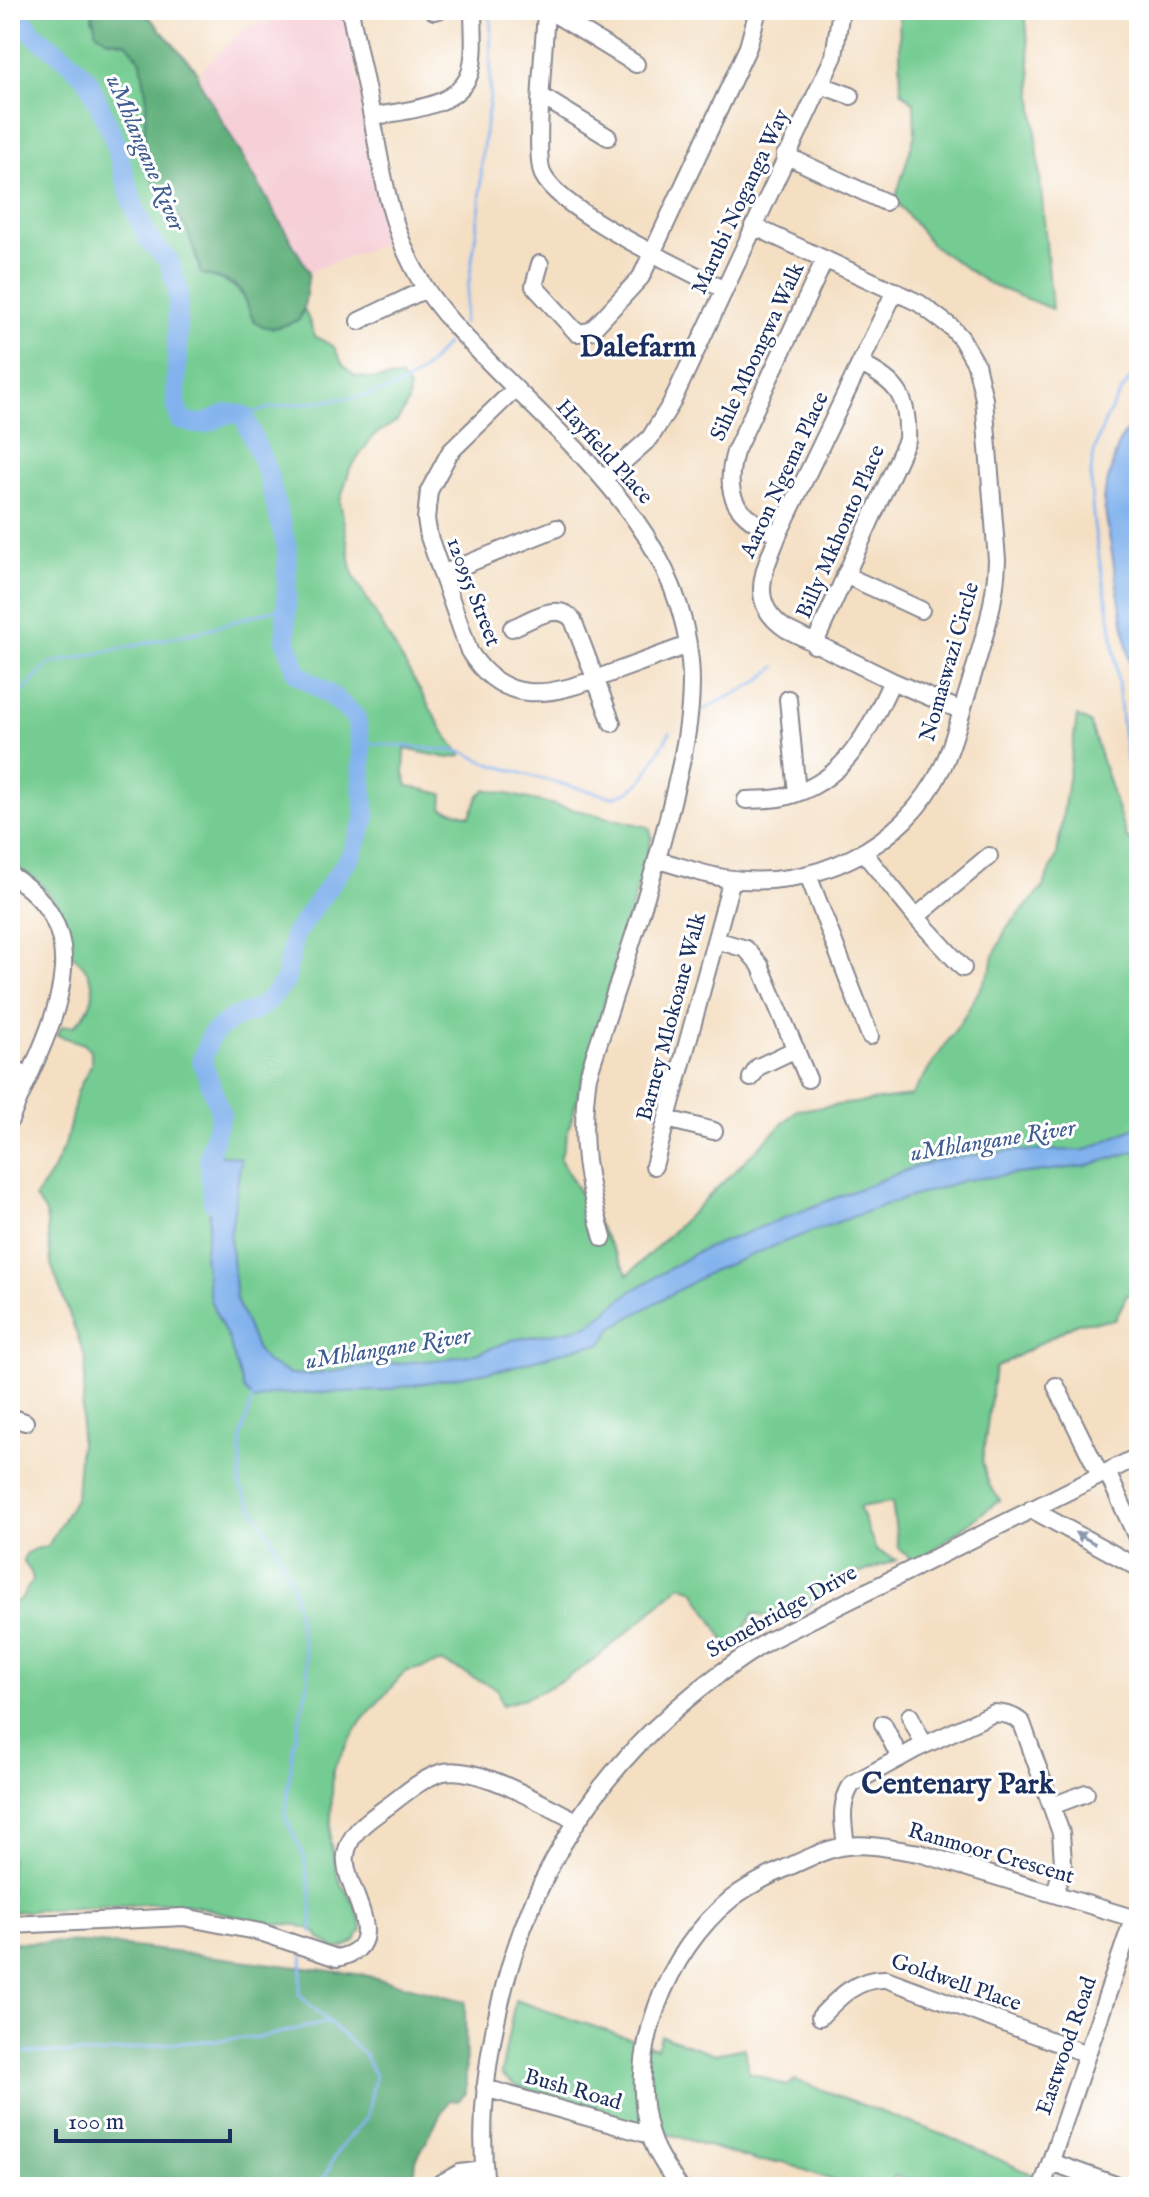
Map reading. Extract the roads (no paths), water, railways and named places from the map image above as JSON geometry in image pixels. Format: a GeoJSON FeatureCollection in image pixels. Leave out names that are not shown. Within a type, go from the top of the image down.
{"type":"FeatureCollection","features":[{"type":"Feature","properties":{"kind":"street"},"geometry":{"type":"LineString","coordinates":[[264,10],[279,10]]}},
{"type":"Feature","properties":{"kind":"street","name":"Hayfield Place"},"geometry":{"type":"LineString","coordinates":[[350,10],[390,211],[426,289],[471,343],[604,479],[632,512],[658,554],[677,601],[688,645],[691,679],[688,727],[658,860],[588,1076],[583,1143],[586,1175],[603,1238]]}},
{"type":"Feature","properties":{"kind":"street"},"geometry":{"type":"LineString","coordinates":[[372,117],[439,103],[465,83],[471,71],[473,10]]}},
{"type":"Feature","properties":{"kind":"street"},"geometry":{"type":"LineString","coordinates":[[636,64],[547,10],[541,96],[541,173],[553,190],[623,237],[723,289]]}},
{"type":"Feature","properties":{"kind":"street"},"geometry":{"type":"LineString","coordinates":[[540,264],[534,286],[577,333],[591,331],[635,286],[653,254],[748,47],[758,10]]}},
{"type":"Feature","properties":{"kind":"street","name":"Marubi Noganga Way"},"geometry":{"type":"LineString","coordinates":[[604,479],[637,450],[660,424],[834,56],[841,10]]}},
{"type":"Feature","properties":{"kind":"street"},"geometry":{"type":"LineString","coordinates":[[821,85],[851,96]]}},
{"type":"Feature","properties":{"kind":"street"},"geometry":{"type":"LineString","coordinates":[[541,96],[608,137]]}},
{"type":"Feature","properties":{"kind":"street"},"geometry":{"type":"LineString","coordinates":[[785,155],[885,202]]}},
{"type":"Feature","properties":{"kind":"street","name":"Nomaswazi Circle"},"geometry":{"type":"LineString","coordinates":[[658,860],[732,879],[776,880],[808,875],[864,853],[902,823],[931,787],[947,757],[997,585],[984,399],[976,364],[961,338],[938,315],[895,291],[753,226]]}},
{"type":"Feature","properties":{"kind":"street","name":"Sihle Mbongwa Walk"},"geometry":{"type":"LineString","coordinates":[[778,535],[752,523],[742,514],[733,499],[730,471],[735,452],[825,259]]}},
{"type":"Feature","properties":{"kind":"street"},"geometry":{"type":"LineString","coordinates":[[359,321],[426,289]]}},
{"type":"Feature","properties":{"kind":"street","name":"Aaron Ngema Place"},"geometry":{"type":"LineString","coordinates":[[895,291],[778,535],[762,581],[765,607],[773,621],[814,645],[962,711]]}},
{"type":"Feature","properties":{"kind":"street","name":"Billy Mkhonto Place"},"geometry":{"type":"LineString","coordinates":[[814,645],[907,440],[908,424],[898,389],[887,378],[861,364]]}},
{"type":"Feature","properties":{"kind":"street","name":"120955 Street"},"geometry":{"type":"LineString","coordinates":[[515,389],[450,452],[429,491],[426,519],[429,537],[476,663],[498,681],[519,691],[536,694],[565,690],[688,645]]}},
{"type":"Feature","properties":{"kind":"street"},"geometry":{"type":"LineString","coordinates":[[442,574],[557,528]]}},
{"type":"Feature","properties":{"kind":"street"},"geometry":{"type":"LineString","coordinates":[[845,575],[921,610]]}},
{"type":"Feature","properties":{"kind":"street"},"geometry":{"type":"LineString","coordinates":[[512,628],[552,612],[568,614],[612,723]]}},
{"type":"Feature","properties":{"kind":"street"},"geometry":{"type":"LineString","coordinates":[[746,800],[781,798],[816,786],[831,776],[850,758],[870,727],[892,681]]}},
{"type":"Feature","properties":{"kind":"street"},"geometry":{"type":"LineString","coordinates":[[788,699],[797,793]]}},
{"type":"Feature","properties":{"kind":"street"},"geometry":{"type":"LineString","coordinates":[[864,853],[963,968]]}},
{"type":"Feature","properties":{"kind":"street"},"geometry":{"type":"LineString","coordinates":[[916,917],[989,856]]}},
{"type":"Feature","properties":{"kind":"street"},"geometry":{"type":"LineString","coordinates":[[10,875],[43,900],[56,920],[65,954],[62,987],[10,1120]]}},
{"type":"Feature","properties":{"kind":"street"},"geometry":{"type":"LineString","coordinates":[[808,875],[870,1036]]}},
{"type":"Feature","properties":{"kind":"street","name":"Barney Mlokoane Walk"},"geometry":{"type":"LineString","coordinates":[[654,1166],[732,879]]}},
{"type":"Feature","properties":{"kind":"street"},"geometry":{"type":"LineString","coordinates":[[716,940],[746,949],[760,965],[808,1079]]}},
{"type":"Feature","properties":{"kind":"street"},"geometry":{"type":"LineString","coordinates":[[751,1078],[758,1067],[796,1049]]}},
{"type":"Feature","properties":{"kind":"street"},"geometry":{"type":"LineString","coordinates":[[10,1067],[28,1075]]}},
{"type":"Feature","properties":{"kind":"street"},"geometry":{"type":"LineString","coordinates":[[667,1119],[714,1131]]}},
{"type":"Feature","properties":{"kind":"street"},"geometry":{"type":"LineString","coordinates":[[1056,1386],[1139,1542]]}},
{"type":"Feature","properties":{"kind":"street","name":"Stonebridge Drive"},"geometry":{"type":"LineString","coordinates":[[485,2178],[485,2088],[503,1987],[520,1929],[544,1876],[577,1821],[602,1784],[630,1752],[666,1715],[722,1670],[805,1621],[1139,1456]]}},
{"type":"Feature","properties":{"kind":"street"},"geometry":{"type":"LineString","coordinates":[[1031,1509],[1139,1568]]}},
{"type":"Feature","properties":{"kind":"street"},"geometry":{"type":"LineString","coordinates":[[846,1846],[842,1809],[845,1795],[852,1784],[924,1745],[994,1713],[1015,1716],[1022,1723],[1061,1833],[1063,1863],[1055,1894]]}},
{"type":"Feature","properties":{"kind":"street"},"geometry":{"type":"LineString","coordinates":[[910,1716],[924,1745]]}},
{"type":"Feature","properties":{"kind":"street"},"geometry":{"type":"LineString","coordinates":[[883,1724],[900,1758]]}},
{"type":"Feature","properties":{"kind":"street"},"geometry":{"type":"LineString","coordinates":[[10,1925],[184,1917],[260,1932],[337,1958],[357,1950],[366,1926],[365,1916],[348,1879],[345,1859],[354,1834],[428,1778],[450,1771],[489,1780],[577,1821]]}},
{"type":"Feature","properties":{"kind":"street"},"geometry":{"type":"LineString","coordinates":[[1052,1806],[1086,1793]]}},
{"type":"Feature","properties":{"kind":"street","name":"Ranmoor Crescent"},"geometry":{"type":"LineString","coordinates":[[679,2187],[650,2135],[643,2094],[646,2047],[672,1972],[687,1947],[731,1899],[760,1880],[846,1846],[919,1853],[1136,1920]]}},
{"type":"Feature","properties":{"kind":"street","name":"Eastwood Road"},"geometry":{"type":"LineString","coordinates":[[1042,2187],[1136,1920]]}},
{"type":"Feature","properties":{"kind":"street","name":"Goldwell Place"},"geometry":{"type":"LineString","coordinates":[[820,2017],[860,1983],[886,1979],[1087,2054]]}},
{"type":"Feature","properties":{"kind":"street","name":"Bush Road"},"geometry":{"type":"LineString","coordinates":[[485,2088],[650,2135]]}},
{"type":"Feature","properties":{"kind":"street"},"geometry":{"type":"LineString","coordinates":[[1051,2162],[1121,2187]]}},
{"type":"Feature","properties":{"kind":"street"},"geometry":{"type":"LineString","coordinates":[[434,2187],[460,2173],[485,2178]]}},
{"type":"Feature","properties":{"kind":"water"},"geometry":{"type":"Polygon","coordinates":[[[1135,419],[1139,420],[1139,699],[1132,677],[1103,498],[1119,442],[1135,419]]]}},
{"type":"Feature","properties":{"kind":"water"},"geometry":{"type":"Polygon","coordinates":[[[1139,1126],[1139,1150],[1086,1166],[965,1180],[885,1205],[712,1271],[613,1327],[602,1344],[583,1346],[504,1369],[379,1391],[272,1394],[255,1400],[244,1390],[229,1341],[210,1300],[204,1257],[209,1224],[212,1153],[241,1158],[230,1238],[236,1299],[256,1348],[266,1362],[290,1374],[308,1375],[438,1360],[479,1353],[512,1340],[572,1330],[590,1324],[629,1293],[697,1252],[917,1166],[949,1158],[1013,1151],[1086,1150],[1139,1126]]]}},
{"type":"Feature","properties":{"kind":"waterway","name":"uMhlangane River"},"geometry":{"type":"LineString","coordinates":[[13,10],[37,37],[67,59],[88,80],[113,136],[133,204],[148,239],[169,261],[178,289],[176,404],[180,420],[200,424],[227,414],[244,416],[268,474],[287,548],[286,639],[297,673],[333,697],[356,718],[366,818],[352,854],[294,935],[285,982],[266,1003],[233,1018],[211,1035],[202,1060],[221,1114],[209,1155],[213,1202]]}},
{"type":"Feature","properties":{"kind":"waterway"},"geometry":{"type":"LineString","coordinates":[[463,323],[480,205],[482,153],[490,97],[491,10]]}},
{"type":"Feature","properties":{"kind":"waterway"},"geometry":{"type":"LineString","coordinates":[[244,416],[286,405],[378,393],[398,386],[420,373],[446,344]]}},
{"type":"Feature","properties":{"kind":"waterway"},"geometry":{"type":"LineString","coordinates":[[1139,369],[1107,417],[1096,446],[1091,473],[1095,530],[1111,624],[1124,742],[1139,812]]}},
{"type":"Feature","properties":{"kind":"waterway"},"geometry":{"type":"LineString","coordinates":[[10,705],[49,664],[202,631],[287,606]]}},
{"type":"Feature","properties":{"kind":"waterway"},"geometry":{"type":"LineString","coordinates":[[699,712],[756,683],[776,667]]}},
{"type":"Feature","properties":{"kind":"waterway"},"geometry":{"type":"LineString","coordinates":[[360,742],[464,752],[487,763],[613,797],[628,792],[642,781],[670,732]]}},
{"type":"Feature","properties":{"kind":"waterway"},"geometry":{"type":"LineString","coordinates":[[253,1396],[241,1438],[240,1487],[272,1539],[292,1583],[309,1679],[293,1747],[285,1817],[304,1856],[311,1894],[312,1932]]}},
{"type":"Feature","properties":{"kind":"waterway"},"geometry":{"type":"LineString","coordinates":[[303,1954],[299,1995],[365,2055],[375,2076],[367,2117],[339,2149],[319,2187]]}},
{"type":"Feature","properties":{"kind":"waterway"},"geometry":{"type":"LineString","coordinates":[[10,2055],[21,2052],[98,2054],[162,2044],[261,2037],[329,2022]]}},
{"type":"Feature","properties":{"kind":"district","name":"Dalefarm"},"geometry":{"type":"Point","coordinates":[638,348]}},
{"type":"Feature","properties":{"kind":"district","name":"Centenary Park"},"geometry":{"type":"Point","coordinates":[958,1785]}}]}
